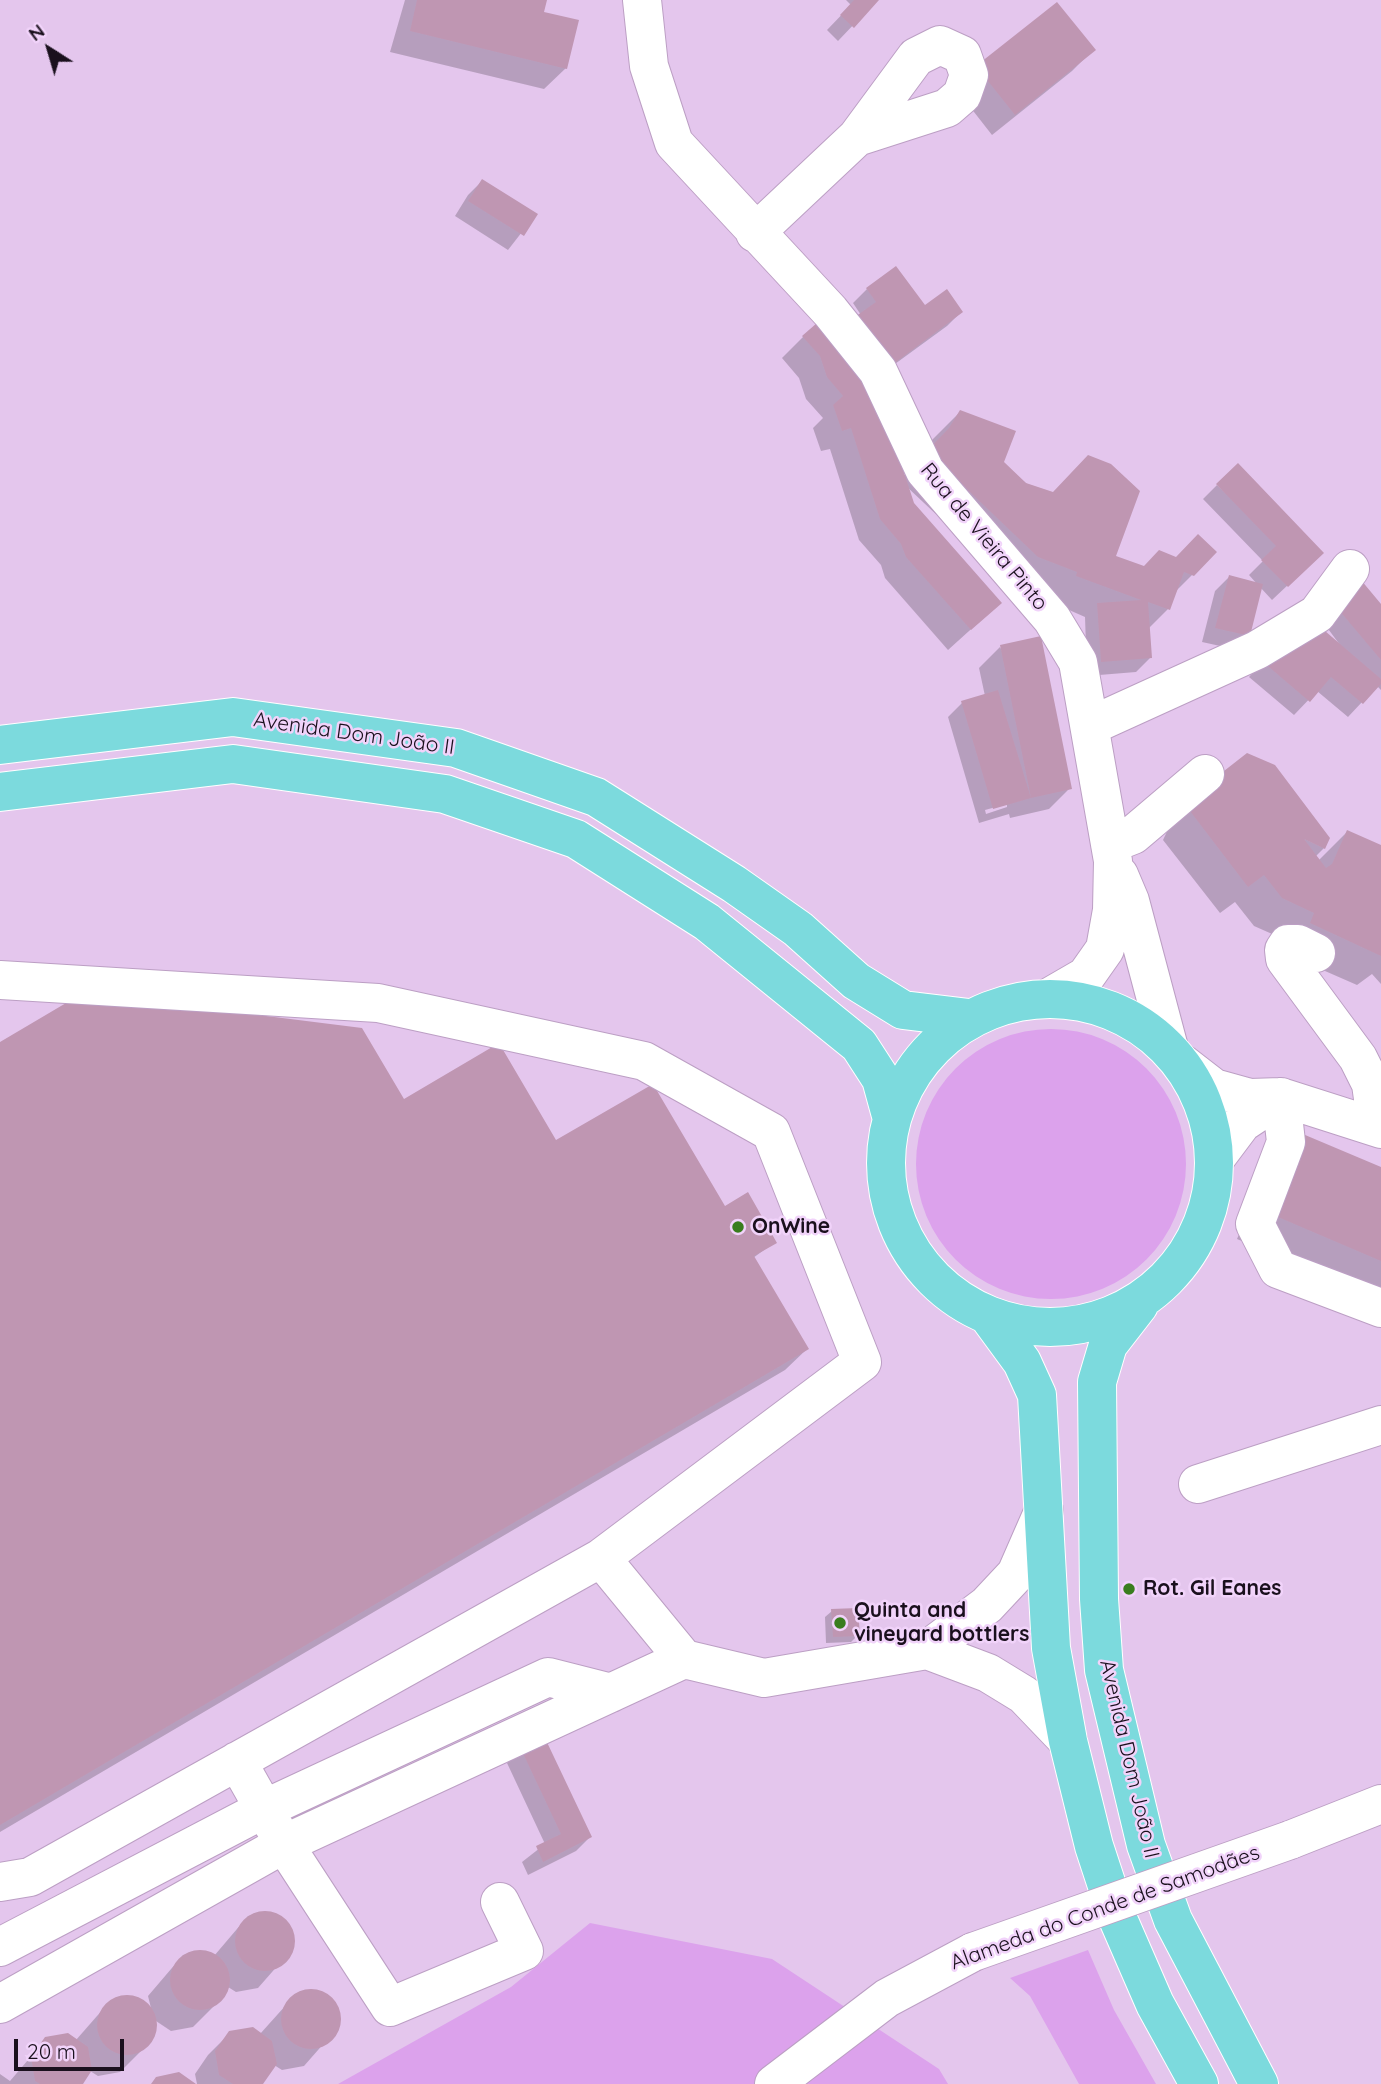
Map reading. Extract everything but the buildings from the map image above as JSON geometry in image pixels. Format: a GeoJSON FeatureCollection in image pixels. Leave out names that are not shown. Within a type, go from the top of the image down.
{"type":"FeatureCollection","features":[{"type":"Feature","properties":{"kind":"main road","name":"Avenida Dom João II"},"geometry":{"type":"LineString","coordinates":[[0,745],[233,717],[456,748],[596,797],[734,884],[798,929],[856,981],[902,1010],[969,1018]]}},
{"type":"Feature","properties":{"kind":"main road"},"geometry":{"type":"LineString","coordinates":[[0,792],[233,764],[445,794],[576,839],[707,922],[859,1045],[881,1079],[892,1119]]}},
{"type":"Feature","properties":{"kind":"main road"},"geometry":{"type":"LineString","coordinates":[[1048,998],[1092,1004],[1133,1021],[1176,1056],[1206,1109],[1215,1159],[1207,1212],[1183,1260],[1145,1298],[1109,1317],[1069,1327],[1028,1327],[989,1317],[944,1290],[909,1250],[889,1202],[885,1150],[892,1119],[920,1062],[969,1018],[997,1007],[1048,998]]}},
{"type":"Feature","properties":{"kind":"main road","name":"Avenida Dom João II"},"geometry":{"type":"LineString","coordinates":[[1145,1298],[1108,1345],[1097,1382],[1099,1599],[1104,1670],[1146,1844],[1169,1908],[1196,1968],[1259,2084]]}},
{"type":"Feature","properties":{"kind":"main road"},"geometry":{"type":"LineString","coordinates":[[989,1317],[1022,1362],[1037,1395],[1051,1648],[1068,1741],[1094,1846],[1118,1919],[1155,2004],[1199,2084]]}},
{"type":"Feature","properties":{"kind":"street","name":"Rua de Vieira Pinto"},"geometry":{"type":"LineString","coordinates":[[642,0],[649,66],[674,143],[830,311],[878,371],[925,471],[1052,619],[1078,662],[1112,852],[1112,909],[1105,949],[1086,976],[1048,998]]}},
{"type":"Feature","properties":{"kind":"street"},"geometry":{"type":"LineString","coordinates":[[755,233],[857,137]]}},
{"type":"Feature","properties":{"kind":"street"},"geometry":{"type":"LineString","coordinates":[[1090,726],[1257,650],[1317,614],[1350,569]]}},
{"type":"Feature","properties":{"kind":"street"},"geometry":{"type":"LineString","coordinates":[[1112,852],[1205,774]]}},
{"type":"Feature","properties":{"kind":"street","name":"Rua de Vieira Pinto"},"geometry":{"type":"LineString","coordinates":[[1112,852],[1130,901],[1176,1056]]}},
{"type":"Feature","properties":{"kind":"street"},"geometry":{"type":"LineString","coordinates":[[1176,1056],[1214,1088],[1250,1098],[1281,1097],[1379,1128],[1371,1084],[1358,1058],[1285,959],[1284,950],[1288,944],[1298,944],[1316,953]]}},
{"type":"Feature","properties":{"kind":"street"},"geometry":{"type":"LineString","coordinates":[[0,980],[378,1003],[644,1061],[771,1132],[862,1362],[601,1558],[30,1877],[0,1882]]}},
{"type":"Feature","properties":{"kind":"street"},"geometry":{"type":"LineString","coordinates":[[1215,1159],[1242,1123],[1281,1097]]}},
{"type":"Feature","properties":{"kind":"street"},"geometry":{"type":"LineString","coordinates":[[1281,1097],[1286,1142],[1255,1224],[1278,1269],[1381,1308]]}},
{"type":"Feature","properties":{"kind":"street"},"geometry":{"type":"LineString","coordinates":[[1198,1484],[1381,1425]]}},
{"type":"Feature","properties":{"kind":"street"},"geometry":{"type":"LineString","coordinates":[[601,1558],[684,1659],[764,1678],[927,1650],[987,1605],[1016,1574],[1044,1510]]}},
{"type":"Feature","properties":{"kind":"street"},"geometry":{"type":"LineString","coordinates":[[927,1650],[988,1673],[1024,1695],[1068,1741]]}},
{"type":"Feature","properties":{"kind":"street"},"geometry":{"type":"LineString","coordinates":[[0,2004],[284,1844],[684,1659]]}},
{"type":"Feature","properties":{"kind":"street"},"geometry":{"type":"LineString","coordinates":[[0,1947],[264,1809],[548,1677],[611,1693]]}},
{"type":"Feature","properties":{"kind":"street"},"geometry":{"type":"LineString","coordinates":[[237,1761],[284,1844],[390,2007],[524,1951],[500,1902]]}},
{"type":"Feature","properties":{"kind":"street","name":"Alameda do Conde de Samodães"},"geometry":{"type":"LineString","coordinates":[[774,2084],[887,1998],[973,1952],[1290,1840],[1381,1804]]}},
{"type":"Feature","properties":{"kind":"shaded area"},"geometry":{"type":"Polygon","coordinates":[[[1051,1029],[1103,1039],[1137,1060],[1155,1078],[1176,1112],[1186,1164],[1176,1216],[1155,1250],[1137,1268],[1103,1289],[1051,1299],[999,1289],[965,1268],[947,1250],[926,1216],[916,1164],[926,1112],[947,1078],[965,1060],[999,1039],[1051,1029]]]}},
{"type":"Feature","properties":{"kind":"shaded area"},"geometry":{"type":"Polygon","coordinates":[[[590,1923],[772,1959],[939,2069],[948,2084],[338,2084],[511,1987],[590,1923]]]}},
{"type":"Feature","properties":{"kind":"shaded area"},"geometry":{"type":"Polygon","coordinates":[[[1088,1950],[1114,2010],[1156,2084],[1079,2084],[1030,1996],[1010,1978],[1088,1950]]]}},
{"type":"Feature","properties":{"kind":"place","name":"OnWine"},"geometry":{"type":"Point","coordinates":[738,1227]}},
{"type":"Feature","properties":{"kind":"place","name":"Rot. Gil Eanes"},"geometry":{"type":"Point","coordinates":[1129,1589]}},
{"type":"Feature","properties":{"kind":"place","name":"Quinta and vineyard bottlers"},"geometry":{"type":"Point","coordinates":[840,1623]}}]}
